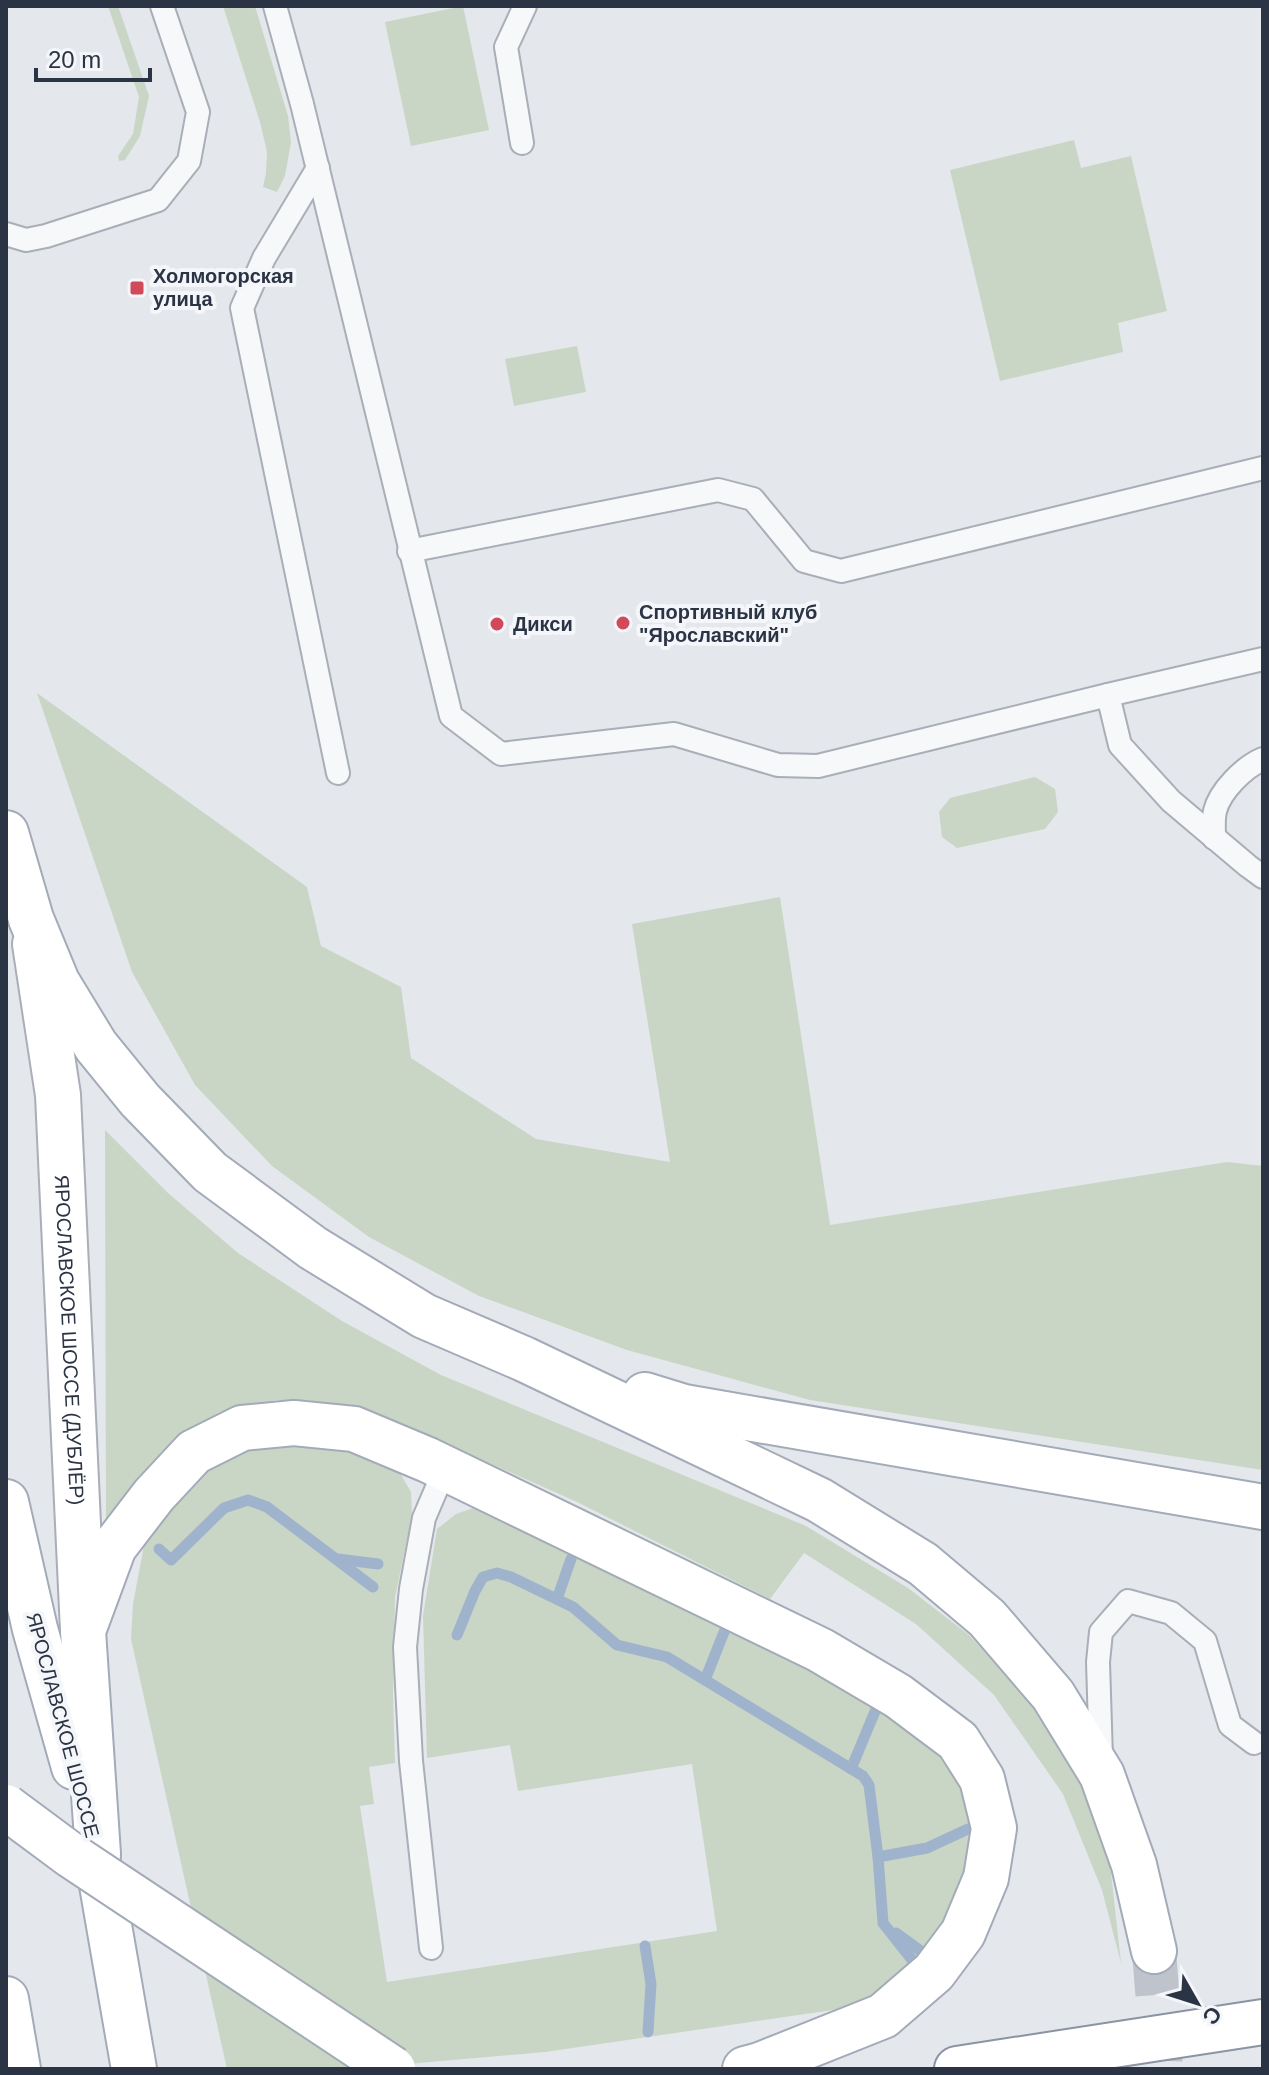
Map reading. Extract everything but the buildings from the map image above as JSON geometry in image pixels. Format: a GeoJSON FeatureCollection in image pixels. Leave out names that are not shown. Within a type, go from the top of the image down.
{"type":"FeatureCollection","features":[{"type":"Feature","properties":{"kind":"main road","name":"ЯРОСЛАВСКОЕ ШОССЕ (ДУБЛЁР)"},"geometry":{"type":"LineString","coordinates":[[6,833],[31,919],[58,1095],[83,1631],[98,1854]]}},
{"type":"Feature","properties":{"kind":"main road"},"geometry":{"type":"LineString","coordinates":[[31,919],[57,982],[96,1046],[140,1100],[210,1172],[313,1248],[424,1316],[524,1359],[819,1500],[923,1564],[987,1618],[1053,1695],[1102,1775],[1134,1865],[1154,1951]]}},
{"type":"Feature","properties":{"kind":"main road"},"geometry":{"type":"LineString","coordinates":[[524,1359],[684,1407],[1263,1507]]}},
{"type":"Feature","properties":{"kind":"main road"},"geometry":{"type":"LineString","coordinates":[[83,1631],[114,1547],[154,1495],[194,1452],[242,1428],[294,1423],[354,1429],[445,1469],[820,1650],[898,1696],[958,1741],[982,1779],[994,1828],[986,1878],[963,1933],[934,1972],[883,2016],[745,2069]]}},
{"type":"Feature","properties":{"kind":"main road","name":"ЯРОСЛАВСКОЕ ШОССЕ"},"geometry":{"type":"LineString","coordinates":[[6,1502],[35,1629],[98,1854]]}},
{"type":"Feature","properties":{"kind":"main road"},"geometry":{"type":"LineString","coordinates":[[6,1807],[72,1856],[393,2069]]}},
{"type":"Feature","properties":{"kind":"main road"},"geometry":{"type":"LineString","coordinates":[[98,1854],[134,2069]]}},
{"type":"Feature","properties":{"kind":"main road"},"geometry":{"type":"LineString","coordinates":[[8,2010],[18,2069]]}},
{"type":"Feature","properties":{"kind":"main road"},"geometry":{"type":"LineString","coordinates":[[957,2069],[1263,2022]]}},
{"type":"Feature","properties":{"kind":"lane"},"geometry":{"type":"LineString","coordinates":[[6,234],[26,240],[46,236],[158,200],[189,161],[198,112],[162,6]]}},
{"type":"Feature","properties":{"kind":"lane"},"geometry":{"type":"LineString","coordinates":[[275,6],[318,168],[451,716],[501,754],[674,734],[778,765],[818,766],[1263,659]]}},
{"type":"Feature","properties":{"kind":"lane"},"geometry":{"type":"LineString","coordinates":[[522,143],[506,47],[525,6]]}},
{"type":"Feature","properties":{"kind":"lane"},"geometry":{"type":"LineString","coordinates":[[318,168],[264,258],[242,308],[338,773]]}},
{"type":"Feature","properties":{"kind":"lane"},"geometry":{"type":"LineString","coordinates":[[409,551],[718,490],[753,499],[804,561],[841,571],[1263,468]]}},
{"type":"Feature","properties":{"kind":"lane"},"geometry":{"type":"LineString","coordinates":[[1108,695],[1120,745],[1171,801],[1263,877]]}},
{"type":"Feature","properties":{"kind":"lane"},"geometry":{"type":"LineString","coordinates":[[1214,838],[1215,810],[1230,783],[1253,763],[1263,759]]}},
{"type":"Feature","properties":{"kind":"lane"},"geometry":{"type":"LineString","coordinates":[[431,1948],[411,1761],[405,1647],[411,1589],[424,1518],[445,1469]]}},
{"type":"Feature","properties":{"kind":"lane"},"geometry":{"type":"LineString","coordinates":[[1102,1775],[1098,1662],[1101,1632],[1128,1601],[1171,1613],[1205,1641],[1230,1725],[1254,1743]]}},
{"type":"Feature","properties":{"kind":"green space"},"geometry":{"type":"Polygon","coordinates":[[[108,6],[118,6],[149,96],[140,136],[125,160],[119,161],[118,156],[133,134],[139,97],[108,6]]]}},
{"type":"Feature","properties":{"kind":"green space"},"geometry":{"type":"Polygon","coordinates":[[[223,6],[255,6],[288,116],[291,142],[285,176],[277,192],[263,187],[267,152],[223,6]]]}},
{"type":"Feature","properties":{"kind":"green space"},"geometry":{"type":"Polygon","coordinates":[[[463,6],[489,130],[411,146],[385,22],[463,6]]]}},
{"type":"Feature","properties":{"kind":"green space"},"geometry":{"type":"Polygon","coordinates":[[[1074,140],[1081,168],[1131,156],[1167,311],[1118,323],[1123,352],[1000,381],[950,170],[1074,140]]]}},
{"type":"Feature","properties":{"kind":"green space"},"geometry":{"type":"Polygon","coordinates":[[[577,346],[586,392],[514,406],[505,359],[577,346]]]}},
{"type":"Feature","properties":{"kind":"green space"},"geometry":{"type":"Polygon","coordinates":[[[37,693],[307,887],[321,946],[401,987],[411,1058],[536,1139],[670,1162],[632,924],[780,897],[830,1225],[1227,1162],[1263,1166],[1263,1470],[810,1400],[627,1350],[479,1296],[369,1237],[272,1166],[195,1085],[132,972],[37,693]]]}},
{"type":"Feature","properties":{"kind":"green space"},"geometry":{"type":"Polygon","coordinates":[[[1035,777],[1055,789],[1058,812],[1045,829],[957,848],[942,837],[939,812],[950,798],[1035,777]]]}},
{"type":"Feature","properties":{"kind":"green space"},"geometry":{"type":"Polygon","coordinates":[[[105,1130],[168,1193],[238,1253],[342,1321],[441,1375],[806,1526],[908,1588],[969,1635],[1027,1695],[1080,1780],[1108,1846],[1121,1963],[1102,1890],[1063,1794],[994,1695],[916,1624],[804,1553],[770,1599],[577,1502],[460,1450],[358,1413],[308,1400],[276,1400],[219,1412],[167,1447],[106,1520],[105,1130]]]}},
{"type":"Feature","properties":{"kind":"green space"},"geometry":{"type":"Polygon","coordinates":[[[292,1441],[345,1451],[396,1466],[411,1492],[412,1516],[395,1597],[395,1763],[369,1767],[374,1804],[360,1806],[387,1982],[717,1931],[692,1764],[518,1791],[510,1745],[427,1758],[423,1616],[437,1529],[456,1514],[479,1506],[815,1667],[941,1750],[964,1787],[972,1826],[970,1874],[943,1932],[917,1965],[878,1995],[833,2010],[545,2052],[350,2069],[227,2069],[131,1639],[133,1604],[145,1540],[200,1470],[252,1446],[292,1441]]]}},
{"type":"Feature","properties":{"kind":"waterway"},"geometry":{"type":"LineString","coordinates":[[159,1549],[171,1560],[224,1508],[248,1500],[267,1507],[373,1587]]}},
{"type":"Feature","properties":{"kind":"waterway"},"geometry":{"type":"LineString","coordinates":[[338,1559],[378,1564]]}},
{"type":"Feature","properties":{"kind":"waterway"},"geometry":{"type":"LineString","coordinates":[[557,1599],[571,1559]]}},
{"type":"Feature","properties":{"kind":"waterway"},"geometry":{"type":"LineString","coordinates":[[457,1635],[483,1577],[497,1573],[511,1577],[573,1607],[617,1645],[667,1657],[863,1776],[869,1785],[883,1923],[913,1961]]}},
{"type":"Feature","properties":{"kind":"waterway"},"geometry":{"type":"LineString","coordinates":[[705,1680],[724,1632]]}},
{"type":"Feature","properties":{"kind":"waterway"},"geometry":{"type":"LineString","coordinates":[[851,1769],[876,1709]]}},
{"type":"Feature","properties":{"kind":"waterway"},"geometry":{"type":"LineString","coordinates":[[878,1857],[927,1848],[968,1829]]}},
{"type":"Feature","properties":{"kind":"waterway"},"geometry":{"type":"LineString","coordinates":[[896,1933],[922,1952]]}},
{"type":"Feature","properties":{"kind":"waterway"},"geometry":{"type":"LineString","coordinates":[[645,1946],[651,1984],[648,2032]]}},
{"type":"Feature","properties":{"kind":"tunnel"},"geometry":{"type":"LineString","coordinates":[[1154,1951],[1161,2040],[1160,2069]]}},
{"type":"Feature","properties":{"kind":"place","name":"Холмогорская улица"},"geometry":{"type":"Point","coordinates":[137,288]}},
{"type":"Feature","properties":{"kind":"place","name":"Спортивный клуб \"Ярославский\""},"geometry":{"type":"Point","coordinates":[623,623]}},
{"type":"Feature","properties":{"kind":"place","name":"Дикси"},"geometry":{"type":"Point","coordinates":[497,624]}}]}
